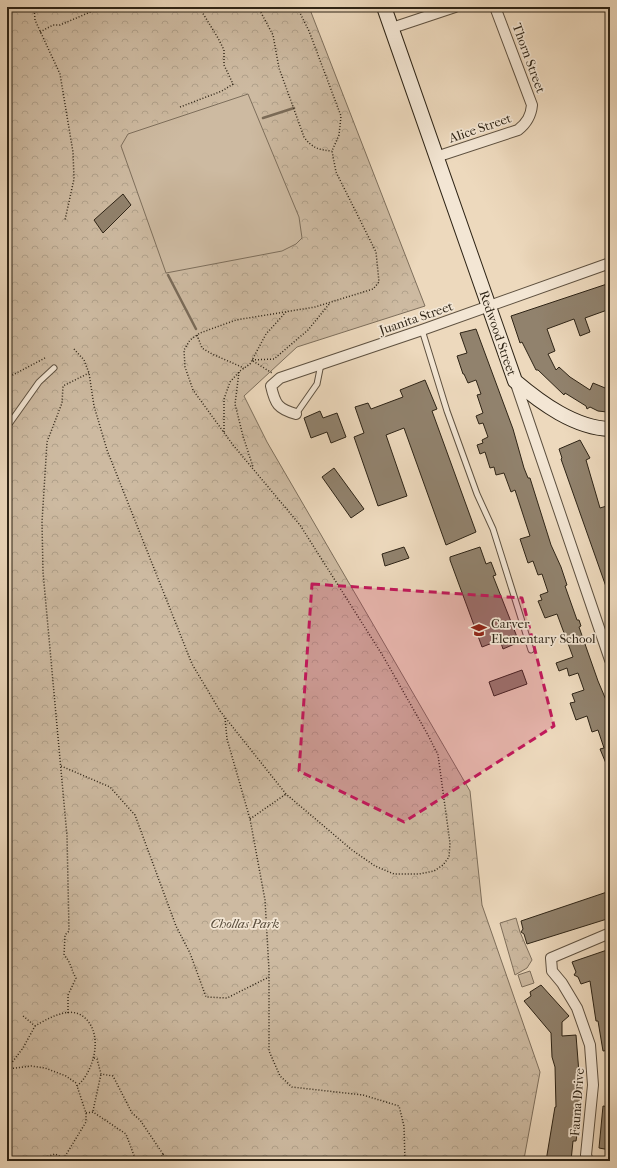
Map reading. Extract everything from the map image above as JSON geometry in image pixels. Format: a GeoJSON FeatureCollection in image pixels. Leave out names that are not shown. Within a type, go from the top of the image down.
{"type":"FeatureCollection","features":[{"type":"Feature","properties":{"kind":"street","name":"Redwood Street"},"geometry":{"type":"LineString","coordinates":[[384,7],[515,381],[610,660]]}},
{"type":"Feature","properties":{"kind":"street"},"geometry":{"type":"LineString","coordinates":[[392,28],[455,7]]}},
{"type":"Feature","properties":{"kind":"street","name":"Thorn Street"},"geometry":{"type":"LineString","coordinates":[[495,7],[532,105],[528,120]]}},
{"type":"Feature","properties":{"kind":"street","name":"Alice Street"},"geometry":{"type":"LineString","coordinates":[[436,158],[518,130],[525,125],[528,120]]}},
{"type":"Feature","properties":{"kind":"street","name":"Juanita Street"},"geometry":{"type":"LineString","coordinates":[[280,378],[422,330],[610,263]]}},
{"type":"Feature","properties":{"kind":"street"},"geometry":{"type":"LineString","coordinates":[[280,378],[272,386],[275,402],[284,410],[296,414]]}},
{"type":"Feature","properties":{"kind":"street"},"geometry":{"type":"LineString","coordinates":[[515,381],[548,405],[581,424],[598,428],[610,428]]}},
{"type":"Feature","properties":{"kind":"street","name":"Fauna Drive"},"geometry":{"type":"LineString","coordinates":[[588,1161],[586,1155],[593,1085],[590,1045],[578,1008],[566,989],[552,972],[551,958],[610,933]]}},
{"type":"Feature","properties":{"kind":"lane"},"geometry":{"type":"LineString","coordinates":[[422,330],[447,411],[477,494],[493,530],[531,650]]}},
{"type":"Feature","properties":{"kind":"lane"},"geometry":{"type":"LineString","coordinates":[[296,414],[317,384],[321,364]]}},
{"type":"Feature","properties":{"kind":"lane"},"geometry":{"type":"LineString","coordinates":[[7,427],[39,382],[54,368]]}},
{"type":"Feature","properties":{"kind":"path"},"geometry":{"type":"LineString","coordinates":[[34,7],[34,17],[60,74],[73,152],[74,179],[65,220]]}},
{"type":"Feature","properties":{"kind":"path"},"geometry":{"type":"LineString","coordinates":[[40,32],[53,25],[60,25],[102,7]]}},
{"type":"Feature","properties":{"kind":"path"},"geometry":{"type":"LineString","coordinates":[[180,107],[222,90],[232,84],[224,65],[224,50],[199,7]]}},
{"type":"Feature","properties":{"kind":"path"},"geometry":{"type":"LineString","coordinates":[[258,7],[273,34],[279,68],[304,137],[309,144],[318,149],[332,151]]}},
{"type":"Feature","properties":{"kind":"path"},"geometry":{"type":"LineString","coordinates":[[74,349],[84,360],[89,373],[94,406],[105,443],[192,664],[225,718],[286,794],[352,850],[375,866],[394,874],[420,874],[434,871],[443,865],[449,857],[450,843],[438,755],[428,735],[383,656],[300,525],[253,469],[193,390],[184,367],[184,350],[190,340],[197,335],[236,320],[315,308],[373,289],[379,282],[380,270],[376,252],[336,172],[332,151],[339,135],[341,116],[309,30],[297,7]]}},
{"type":"Feature","properties":{"kind":"path"},"geometry":{"type":"LineString","coordinates":[[252,360],[274,359],[280,356],[318,320],[330,302]]}},
{"type":"Feature","properties":{"kind":"path"},"geometry":{"type":"LineString","coordinates":[[224,432],[224,399],[230,382],[240,371],[250,364],[266,334],[286,312]]}},
{"type":"Feature","properties":{"kind":"path"},"geometry":{"type":"LineString","coordinates":[[197,335],[202,348],[244,368]]}},
{"type":"Feature","properties":{"kind":"path"},"geometry":{"type":"LineString","coordinates":[[7,378],[45,358]]}},
{"type":"Feature","properties":{"kind":"path"},"geometry":{"type":"LineString","coordinates":[[252,360],[280,378]]}},
{"type":"Feature","properties":{"kind":"path"},"geometry":{"type":"LineString","coordinates":[[240,371],[235,404],[242,436],[253,469]]}},
{"type":"Feature","properties":{"kind":"path"},"geometry":{"type":"LineString","coordinates":[[68,1013],[68,995],[76,978],[72,972],[70,961],[64,955],[64,935],[69,931],[67,836],[43,572],[43,508],[47,442],[62,403],[63,386],[89,373]]}},
{"type":"Feature","properties":{"kind":"path"},"geometry":{"type":"LineString","coordinates":[[225,718],[227,739],[250,819],[265,900],[269,1051],[280,1076],[292,1087],[363,1095],[399,1106],[404,1126],[405,1161]]}},
{"type":"Feature","properties":{"kind":"path"},"geometry":{"type":"LineString","coordinates":[[61,766],[110,786],[135,815],[176,926],[190,953],[206,997],[227,998],[268,977]]}},
{"type":"Feature","properties":{"kind":"path"},"geometry":{"type":"LineString","coordinates":[[250,819],[286,794]]}},
{"type":"Feature","properties":{"kind":"path"},"geometry":{"type":"LineString","coordinates":[[7,1069],[23,1048],[35,1026],[60,1014],[68,1013],[81,1015],[91,1026],[95,1039],[94,1058],[84,1078],[77,1086]]}},
{"type":"Feature","properties":{"kind":"path"},"geometry":{"type":"LineString","coordinates":[[22,1015],[35,1026]]}},
{"type":"Feature","properties":{"kind":"path"},"geometry":{"type":"LineString","coordinates":[[93,1112],[101,1074],[97,1059],[94,1058]]}},
{"type":"Feature","properties":{"kind":"path"},"geometry":{"type":"LineString","coordinates":[[7,1069],[31,1066],[44,1068],[66,1076],[76,1083],[86,1113],[86,1122],[64,1158]]}},
{"type":"Feature","properties":{"kind":"path"},"geometry":{"type":"LineString","coordinates":[[101,1074],[113,1076],[132,1113],[140,1120],[167,1161]]}},
{"type":"Feature","properties":{"kind":"path"},"geometry":{"type":"LineString","coordinates":[[86,1113],[93,1112],[126,1134],[136,1161]]}},
{"type":"Feature","properties":{"kind":"path"},"geometry":{"type":"LineString","coordinates":[[40,1161],[43,1158],[55,1154],[70,1161]]}},
{"type":"Feature","properties":{"kind":"path"},"geometry":{"type":"LineString","coordinates":[[159,1161],[162,1154]]}},
{"type":"Feature","properties":{"kind":"highlighted area"},"geometry":{"type":"Polygon","coordinates":[[[312,584],[522,598],[554,726],[404,822],[299,771],[312,584]]]}},
{"type":"Feature","properties":{"kind":"green space","name":"Chollas Park"},"geometry":{"type":"Polygon","coordinates":[[[7,7],[309,7],[425,306],[297,347],[244,396],[267,442],[470,791],[482,905],[540,1072],[524,1159],[525,1161],[7,1161],[7,7]]]}},
{"type":"Feature","properties":{"kind":"green space"},"geometry":{"type":"Polygon","coordinates":[[[248,94],[299,217],[302,238],[296,244],[282,251],[166,273],[121,146],[128,134],[248,94]]]}},
{"type":"Feature","properties":{"kind":"green space"},"geometry":{"type":"Polygon","coordinates":[[[516,918],[520,932],[532,960],[527,968],[515,975],[500,923],[516,918]]]}},
{"type":"Feature","properties":{"kind":"green space"},"geometry":{"type":"Polygon","coordinates":[[[530,971],[534,983],[522,987],[518,975],[530,971]]]}},
{"type":"Feature","properties":{"kind":"building"},"geometry":{"type":"Polygon","coordinates":[[[123,194],[131,205],[103,233],[94,220],[123,194]]]}},
{"type":"Feature","properties":{"kind":"building"},"geometry":{"type":"Polygon","coordinates":[[[610,283],[610,309],[585,318],[590,332],[580,336],[574,319],[547,329],[555,351],[548,354],[556,370],[559,367],[570,377],[590,390],[593,383],[610,390],[610,410],[607,410],[607,412],[598,411],[590,407],[587,409],[586,406],[565,393],[564,395],[538,370],[536,370],[522,342],[520,343],[511,316],[610,283]]]}},
{"type":"Feature","properties":{"kind":"building"},"geometry":{"type":"Polygon","coordinates":[[[476,329],[513,429],[524,468],[528,478],[530,478],[551,545],[561,567],[567,585],[565,586],[577,620],[579,620],[581,626],[579,627],[598,681],[609,707],[610,773],[600,749],[604,748],[598,730],[592,732],[587,716],[576,720],[570,703],[575,702],[572,694],[584,690],[578,673],[569,676],[567,668],[559,671],[556,663],[573,657],[557,614],[545,618],[538,601],[542,600],[540,595],[548,592],[542,574],[538,575],[533,561],[528,563],[520,539],[530,536],[515,490],[511,492],[504,473],[496,475],[494,467],[490,468],[485,452],[480,454],[477,445],[483,443],[482,440],[488,437],[483,423],[479,424],[476,416],[483,413],[477,395],[481,394],[476,380],[468,383],[463,374],[457,356],[467,353],[460,333],[476,329]]]}},
{"type":"Feature","properties":{"kind":"building"},"geometry":{"type":"Polygon","coordinates":[[[425,380],[437,409],[432,411],[476,532],[446,545],[404,428],[386,435],[407,496],[378,506],[354,437],[364,433],[355,407],[368,403],[371,409],[403,397],[400,390],[425,380]]]}},
{"type":"Feature","properties":{"kind":"building"},"geometry":{"type":"Polygon","coordinates":[[[320,411],[323,418],[337,413],[346,437],[331,443],[327,432],[311,438],[304,418],[320,411]]]}},
{"type":"Feature","properties":{"kind":"building"},"geometry":{"type":"Polygon","coordinates":[[[580,440],[590,458],[586,460],[600,508],[610,505],[610,525],[607,526],[610,533],[610,598],[561,459],[559,449],[580,440]]]}},
{"type":"Feature","properties":{"kind":"building"},"geometry":{"type":"Polygon","coordinates":[[[334,468],[364,509],[351,518],[322,477],[334,468]]]}},
{"type":"Feature","properties":{"kind":"building"},"geometry":{"type":"Polygon","coordinates":[[[404,547],[409,558],[385,566],[382,554],[404,547]]]}},
{"type":"Feature","properties":{"kind":"building"},"geometry":{"type":"Polygon","coordinates":[[[480,547],[486,564],[491,562],[496,575],[493,576],[519,642],[503,649],[500,640],[482,647],[450,560],[450,557],[480,547]]]}},
{"type":"Feature","properties":{"kind":"building"},"geometry":{"type":"Polygon","coordinates":[[[522,670],[527,684],[494,696],[489,682],[522,670]]]}},
{"type":"Feature","properties":{"kind":"building"},"geometry":{"type":"Polygon","coordinates":[[[610,891],[610,915],[607,916],[607,919],[527,944],[524,934],[521,932],[523,929],[521,921],[610,891]]]}},
{"type":"Feature","properties":{"kind":"building"},"geometry":{"type":"Polygon","coordinates":[[[610,949],[610,1050],[603,1051],[598,1021],[596,1021],[590,981],[581,984],[578,977],[574,975],[576,972],[572,962],[610,949]]]}},
{"type":"Feature","properties":{"kind":"building"},"geometry":{"type":"Polygon","coordinates":[[[541,985],[569,1016],[562,1022],[562,1036],[576,1035],[581,1099],[576,1141],[573,1141],[571,1161],[546,1161],[556,1107],[555,1067],[552,1057],[551,1033],[524,1001],[531,996],[530,992],[541,985]]]}},
{"type":"Feature","properties":{"kind":"building"},"geometry":{"type":"Polygon","coordinates":[[[603,1106],[610,1107],[610,1150],[599,1148],[603,1106]]]}},
{"type":"Feature","properties":{"kind":"waterway"},"geometry":{"type":"LineString","coordinates":[[263,118],[294,108]]}},
{"type":"Feature","properties":{"kind":"waterway"},"geometry":{"type":"LineString","coordinates":[[168,275],[196,329]]}},
{"type":"Feature","properties":{"kind":"place","name":"Carver Elementary School"},"geometry":{"type":"Point","coordinates":[479,630]}}]}
